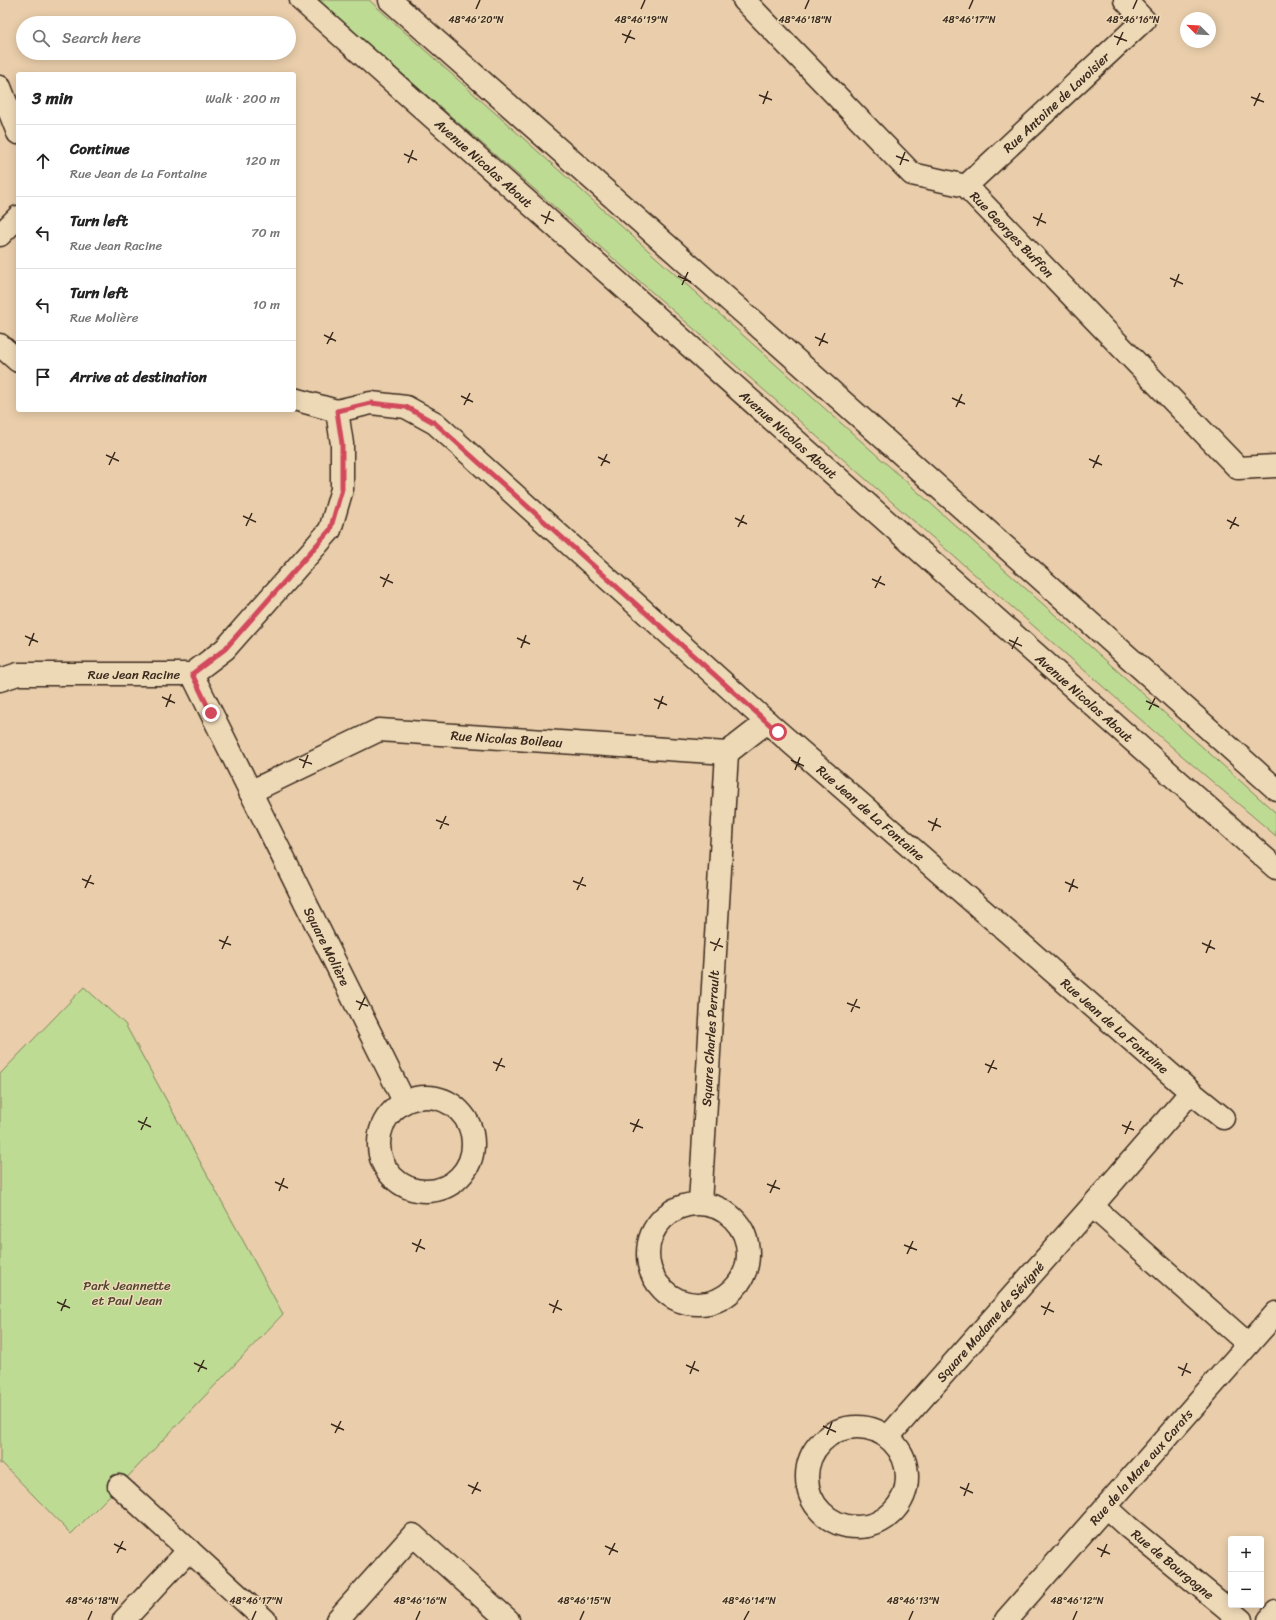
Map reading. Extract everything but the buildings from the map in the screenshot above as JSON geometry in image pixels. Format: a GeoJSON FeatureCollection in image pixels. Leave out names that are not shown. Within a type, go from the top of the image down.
{"type":"FeatureCollection","features":[{"type":"Feature","properties":{"kind":"street","name":"Avenue Nicolas About"},"geometry":{"type":"LineString","coordinates":[[301,0],[1276,868]]}},
{"type":"Feature","properties":{"kind":"street"},"geometry":{"type":"LineString","coordinates":[[390,0],[1276,788]]}},
{"type":"Feature","properties":{"kind":"street","name":"Rue Georges Buffon"},"geometry":{"type":"LineString","coordinates":[[744,0],[912,174],[966,186],[1238,468],[1276,466]]}},
{"type":"Feature","properties":{"kind":"street","name":"Rue Antoine de Lavoisier"},"geometry":{"type":"LineString","coordinates":[[966,186],[1144,20],[1125,0]]}},
{"type":"Feature","properties":{"kind":"street"},"geometry":{"type":"LineString","coordinates":[[0,87],[16,128]]}},
{"type":"Feature","properties":{"kind":"street"},"geometry":{"type":"LineString","coordinates":[[0,235],[16,219]]}},
{"type":"Feature","properties":{"kind":"street"},"geometry":{"type":"LineString","coordinates":[[0,345],[16,359]]}},
{"type":"Feature","properties":{"kind":"street"},"geometry":{"type":"LineString","coordinates":[[296,400],[337,411]]}},
{"type":"Feature","properties":{"kind":"street","name":"Rue Jean de La Fontaine"},"geometry":{"type":"LineString","coordinates":[[337,411],[371,403],[406,407],[435,423],[767,722],[1191,1092],[1223,1118]]}},
{"type":"Feature","properties":{"kind":"street","name":"Rue Jean Racine"},"geometry":{"type":"LineString","coordinates":[[0,680],[18,674],[192,674],[225,649],[330,530],[342,489],[342,444],[337,411]]}},
{"type":"Feature","properties":{"kind":"street","name":"Square Molière"},"geometry":{"type":"LineString","coordinates":[[192,674],[404,1102]]}},
{"type":"Feature","properties":{"kind":"street"},"geometry":{"type":"LineString","coordinates":[[727,753],[767,722]]}},
{"type":"Feature","properties":{"kind":"street","name":"Rue Nicolas Boileau"},"geometry":{"type":"LineString","coordinates":[[250,792],[379,730],[727,753]]}},
{"type":"Feature","properties":{"kind":"street","name":"Square Charles Perrault"},"geometry":{"type":"LineString","coordinates":[[700,1203],[727,753]]}},
{"type":"Feature","properties":{"kind":"street"},"geometry":{"type":"LineString","coordinates":[[1191,1092],[1092,1206],[1248,1344]]}},
{"type":"Feature","properties":{"kind":"street"},"geometry":{"type":"LineString","coordinates":[[418,1097],[433,1097],[448,1101],[460,1110],[469,1122],[474,1136],[474,1151],[469,1166],[460,1178],[448,1187],[432,1192],[416,1191],[400,1184],[388,1173],[380,1158],[378,1142],[382,1126],[391,1112],[404,1102],[418,1097]]}},
{"type":"Feature","properties":{"kind":"street"},"geometry":{"type":"LineString","coordinates":[[700,1203],[712,1205],[725,1211],[735,1219],[745,1234],[749,1250],[747,1267],[739,1283],[727,1295],[712,1303],[695,1305],[678,1300],[663,1291],[653,1277],[648,1260],[648,1243],[656,1227],[667,1214],[682,1205],[700,1203]]}},
{"type":"Feature","properties":{"kind":"street","name":"Square Madame de Sévigné"},"geometry":{"type":"LineString","coordinates":[[888,1437],[1092,1206]]}},
{"type":"Feature","properties":{"kind":"street","name":"Rue de la Mare aux Carats"},"geometry":{"type":"LineString","coordinates":[[1006,1620],[1276,1313]]}},
{"type":"Feature","properties":{"kind":"street"},"geometry":{"type":"LineString","coordinates":[[859,1426],[875,1429],[888,1437],[900,1450],[907,1467],[908,1484],[902,1501],[891,1515],[877,1524],[859,1528],[842,1526],[826,1518],[815,1506],[808,1491],[807,1476],[809,1460],[817,1446],[829,1435],[843,1428],[859,1426]]}},
{"type":"Feature","properties":{"kind":"street"},"geometry":{"type":"LineString","coordinates":[[119,1486],[265,1620]]}},
{"type":"Feature","properties":{"kind":"street","name":"Rue de Bourgogne"},"geometry":{"type":"LineString","coordinates":[[1106,1507],[1128,1527],[1242,1620]]}},
{"type":"Feature","properties":{"kind":"street"},"geometry":{"type":"LineString","coordinates":[[337,1620],[413,1535],[508,1620]]}},
{"type":"Feature","properties":{"kind":"street"},"geometry":{"type":"LineString","coordinates":[[124,1620],[189,1550]]}},
{"type":"Feature","properties":{"kind":"street"},"geometry":{"type":"LineString","coordinates":[[1269,1620],[1276,1612]]}},
{"type":"Feature","properties":{"kind":"green space"},"geometry":{"type":"Polygon","coordinates":[[[318,0],[369,0],[1276,813],[1276,836],[1180,754],[318,0]]]}},
{"type":"Feature","properties":{"kind":"green space","name":"Park Jeannette et Paul Jean"},"geometry":{"type":"Polygon","coordinates":[[[84,987],[125,1024],[283,1314],[119,1486],[71,1534],[2,1463],[0,1464],[0,1074],[84,987]]]}},
{"type":"Feature","properties":{"kind":"route"},"geometry":{"type":"LineString","coordinates":[[211,713],[192,674],[225,649],[330,530],[342,489],[342,444],[337,411],[371,403],[406,407],[435,423],[778,732]]}}]}
